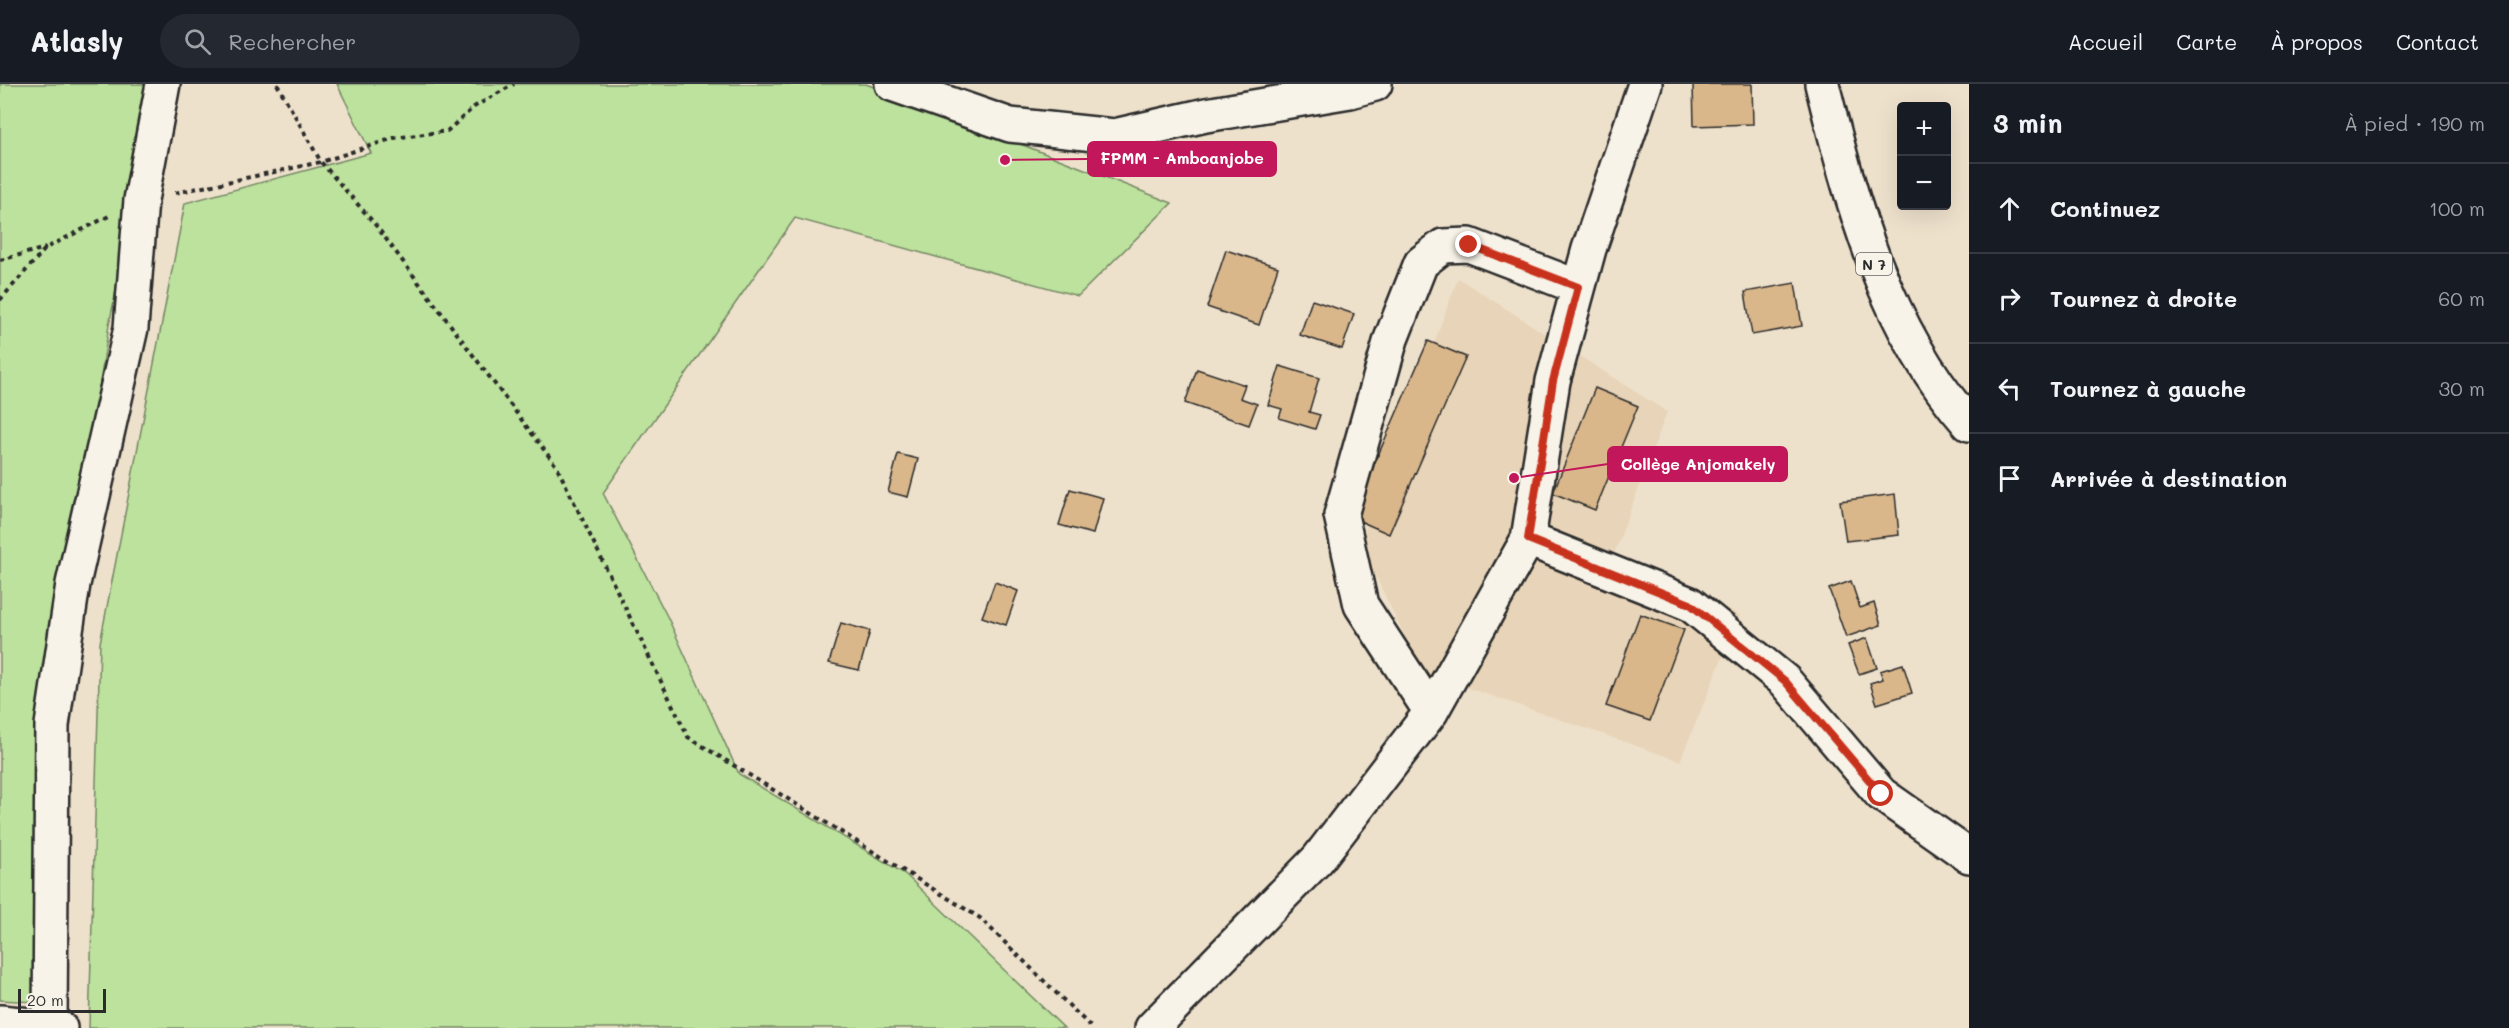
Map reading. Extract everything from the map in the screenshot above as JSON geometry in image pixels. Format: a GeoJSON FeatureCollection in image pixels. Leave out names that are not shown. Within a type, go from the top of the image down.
{"type":"FeatureCollection","features":[{"type":"Feature","properties":{"kind":"street"},"geometry":{"type":"LineString","coordinates":[[0,1022],[55,1028],[52,725],[73,584],[131,328],[141,200],[163,84]]}},
{"type":"Feature","properties":{"kind":"street"},"geometry":{"type":"LineString","coordinates":[[892,84],[1010,125],[1114,136],[1206,115],[1350,91],[1375,84]]}},
{"type":"Feature","properties":{"kind":"street"},"geometry":{"type":"LineString","coordinates":[[1152,1028],[1318,859],[1431,712],[1528,539],[1553,381],[1578,287],[1645,84]]}},
{"type":"Feature","properties":{"kind":"street","name":"N 7"},"geometry":{"type":"LineString","coordinates":[[1822,84],[1840,158],[1875,266],[1914,350],[1944,396],[1969,424]]}},
{"type":"Feature","properties":{"kind":"street"},"geometry":{"type":"LineString","coordinates":[[1431,712],[1361,605],[1341,515],[1391,339],[1421,262],[1443,246],[1469,245],[1578,287]]}},
{"type":"Feature","properties":{"kind":"street"},"geometry":{"type":"LineString","coordinates":[[1528,539],[1690,604],[1785,681],[1881,794],[1969,856]]}},
{"type":"Feature","properties":{"kind":"path"},"geometry":{"type":"LineString","coordinates":[[277,84],[321,162],[374,223],[557,467],[688,737],[980,918],[1092,1028]]}},
{"type":"Feature","properties":{"kind":"path"},"geometry":{"type":"LineString","coordinates":[[321,162],[394,138],[447,131],[474,107],[514,84]]}},
{"type":"Feature","properties":{"kind":"path"},"geometry":{"type":"LineString","coordinates":[[0,260],[46,248]]}},
{"type":"Feature","properties":{"kind":"shaded area"},"geometry":{"type":"Polygon","coordinates":[[[1458,278],[1667,412],[1613,557],[1740,615],[1680,761],[1422,672],[1360,544],[1458,278]]]}},
{"type":"Feature","properties":{"kind":"green space"},"geometry":{"type":"Polygon","coordinates":[[[0,84],[159,84],[109,325],[49,709],[35,1002],[0,1000],[0,84]]]}},
{"type":"Feature","properties":{"kind":"green space"},"geometry":{"type":"Polygon","coordinates":[[[337,84],[866,84],[1172,203],[1078,296],[795,218],[603,493],[668,618],[739,774],[905,874],[1064,1028],[89,1028],[100,643],[185,203],[371,153],[337,84]]]}},
{"type":"Feature","properties":{"kind":"building"},"geometry":{"type":"Polygon","coordinates":[[[1693,84],[1752,84],[1753,124],[1694,126],[1693,84]]]}},
{"type":"Feature","properties":{"kind":"building"},"geometry":{"type":"Polygon","coordinates":[[[1226,250],[1278,267],[1259,325],[1207,307],[1226,250]]]}},
{"type":"Feature","properties":{"kind":"building"},"geometry":{"type":"Polygon","coordinates":[[[1795,283],[1802,326],[1752,335],[1745,292],[1795,283]]]}},
{"type":"Feature","properties":{"kind":"building"},"geometry":{"type":"Polygon","coordinates":[[[1312,300],[1354,314],[1342,349],[1300,335],[1312,300]]]}},
{"type":"Feature","properties":{"kind":"building"},"geometry":{"type":"Polygon","coordinates":[[[1428,341],[1466,357],[1389,534],[1351,517],[1428,341]]]}},
{"type":"Feature","properties":{"kind":"building"},"geometry":{"type":"Polygon","coordinates":[[[1280,366],[1319,378],[1309,412],[1320,415],[1315,429],[1279,418],[1282,409],[1268,405],[1280,366]]]}},
{"type":"Feature","properties":{"kind":"building"},"geometry":{"type":"Polygon","coordinates":[[[1197,369],[1245,385],[1240,398],[1257,404],[1249,425],[1185,403],[1197,369]]]}},
{"type":"Feature","properties":{"kind":"building"},"geometry":{"type":"Polygon","coordinates":[[[1595,388],[1638,406],[1595,510],[1553,493],[1595,388]]]}},
{"type":"Feature","properties":{"kind":"building"},"geometry":{"type":"Polygon","coordinates":[[[898,454],[918,459],[908,497],[888,492],[898,454]]]}},
{"type":"Feature","properties":{"kind":"building"},"geometry":{"type":"Polygon","coordinates":[[[1070,489],[1103,498],[1093,534],[1059,525],[1070,489]]]}},
{"type":"Feature","properties":{"kind":"building"},"geometry":{"type":"Polygon","coordinates":[[[1895,494],[1899,535],[1846,541],[1840,501],[1895,494]]]}},
{"type":"Feature","properties":{"kind":"building"},"geometry":{"type":"Polygon","coordinates":[[[1851,581],[1860,608],[1874,603],[1881,625],[1846,637],[1829,589],[1851,581]]]}},
{"type":"Feature","properties":{"kind":"building"},"geometry":{"type":"Polygon","coordinates":[[[995,582],[1018,591],[1006,625],[982,617],[995,582]]]}},
{"type":"Feature","properties":{"kind":"building"},"geometry":{"type":"Polygon","coordinates":[[[1640,614],[1684,630],[1650,721],[1606,706],[1640,614]]]}},
{"type":"Feature","properties":{"kind":"building"},"geometry":{"type":"Polygon","coordinates":[[[841,623],[870,631],[859,670],[829,663],[841,623]]]}},
{"type":"Feature","properties":{"kind":"building"},"geometry":{"type":"Polygon","coordinates":[[[1867,638],[1877,668],[1859,674],[1848,645],[1867,638]]]}},
{"type":"Feature","properties":{"kind":"building"},"geometry":{"type":"Polygon","coordinates":[[[1903,664],[1912,693],[1877,704],[1870,683],[1883,679],[1880,671],[1903,664]]]}},
{"type":"Feature","properties":{"kind":"place","name":"FPMM - Amboanjobe"},"geometry":{"type":"Point","coordinates":[1005,160]}},
{"type":"Feature","properties":{"kind":"place","name":"Collège Anjomakely"},"geometry":{"type":"Point","coordinates":[1514,478]}},
{"type":"Feature","properties":{"kind":"route"},"geometry":{"type":"LineString","coordinates":[[1469,245],[1578,287],[1553,381],[1528,539],[1690,604],[1785,681],[1881,794]]}}]}
